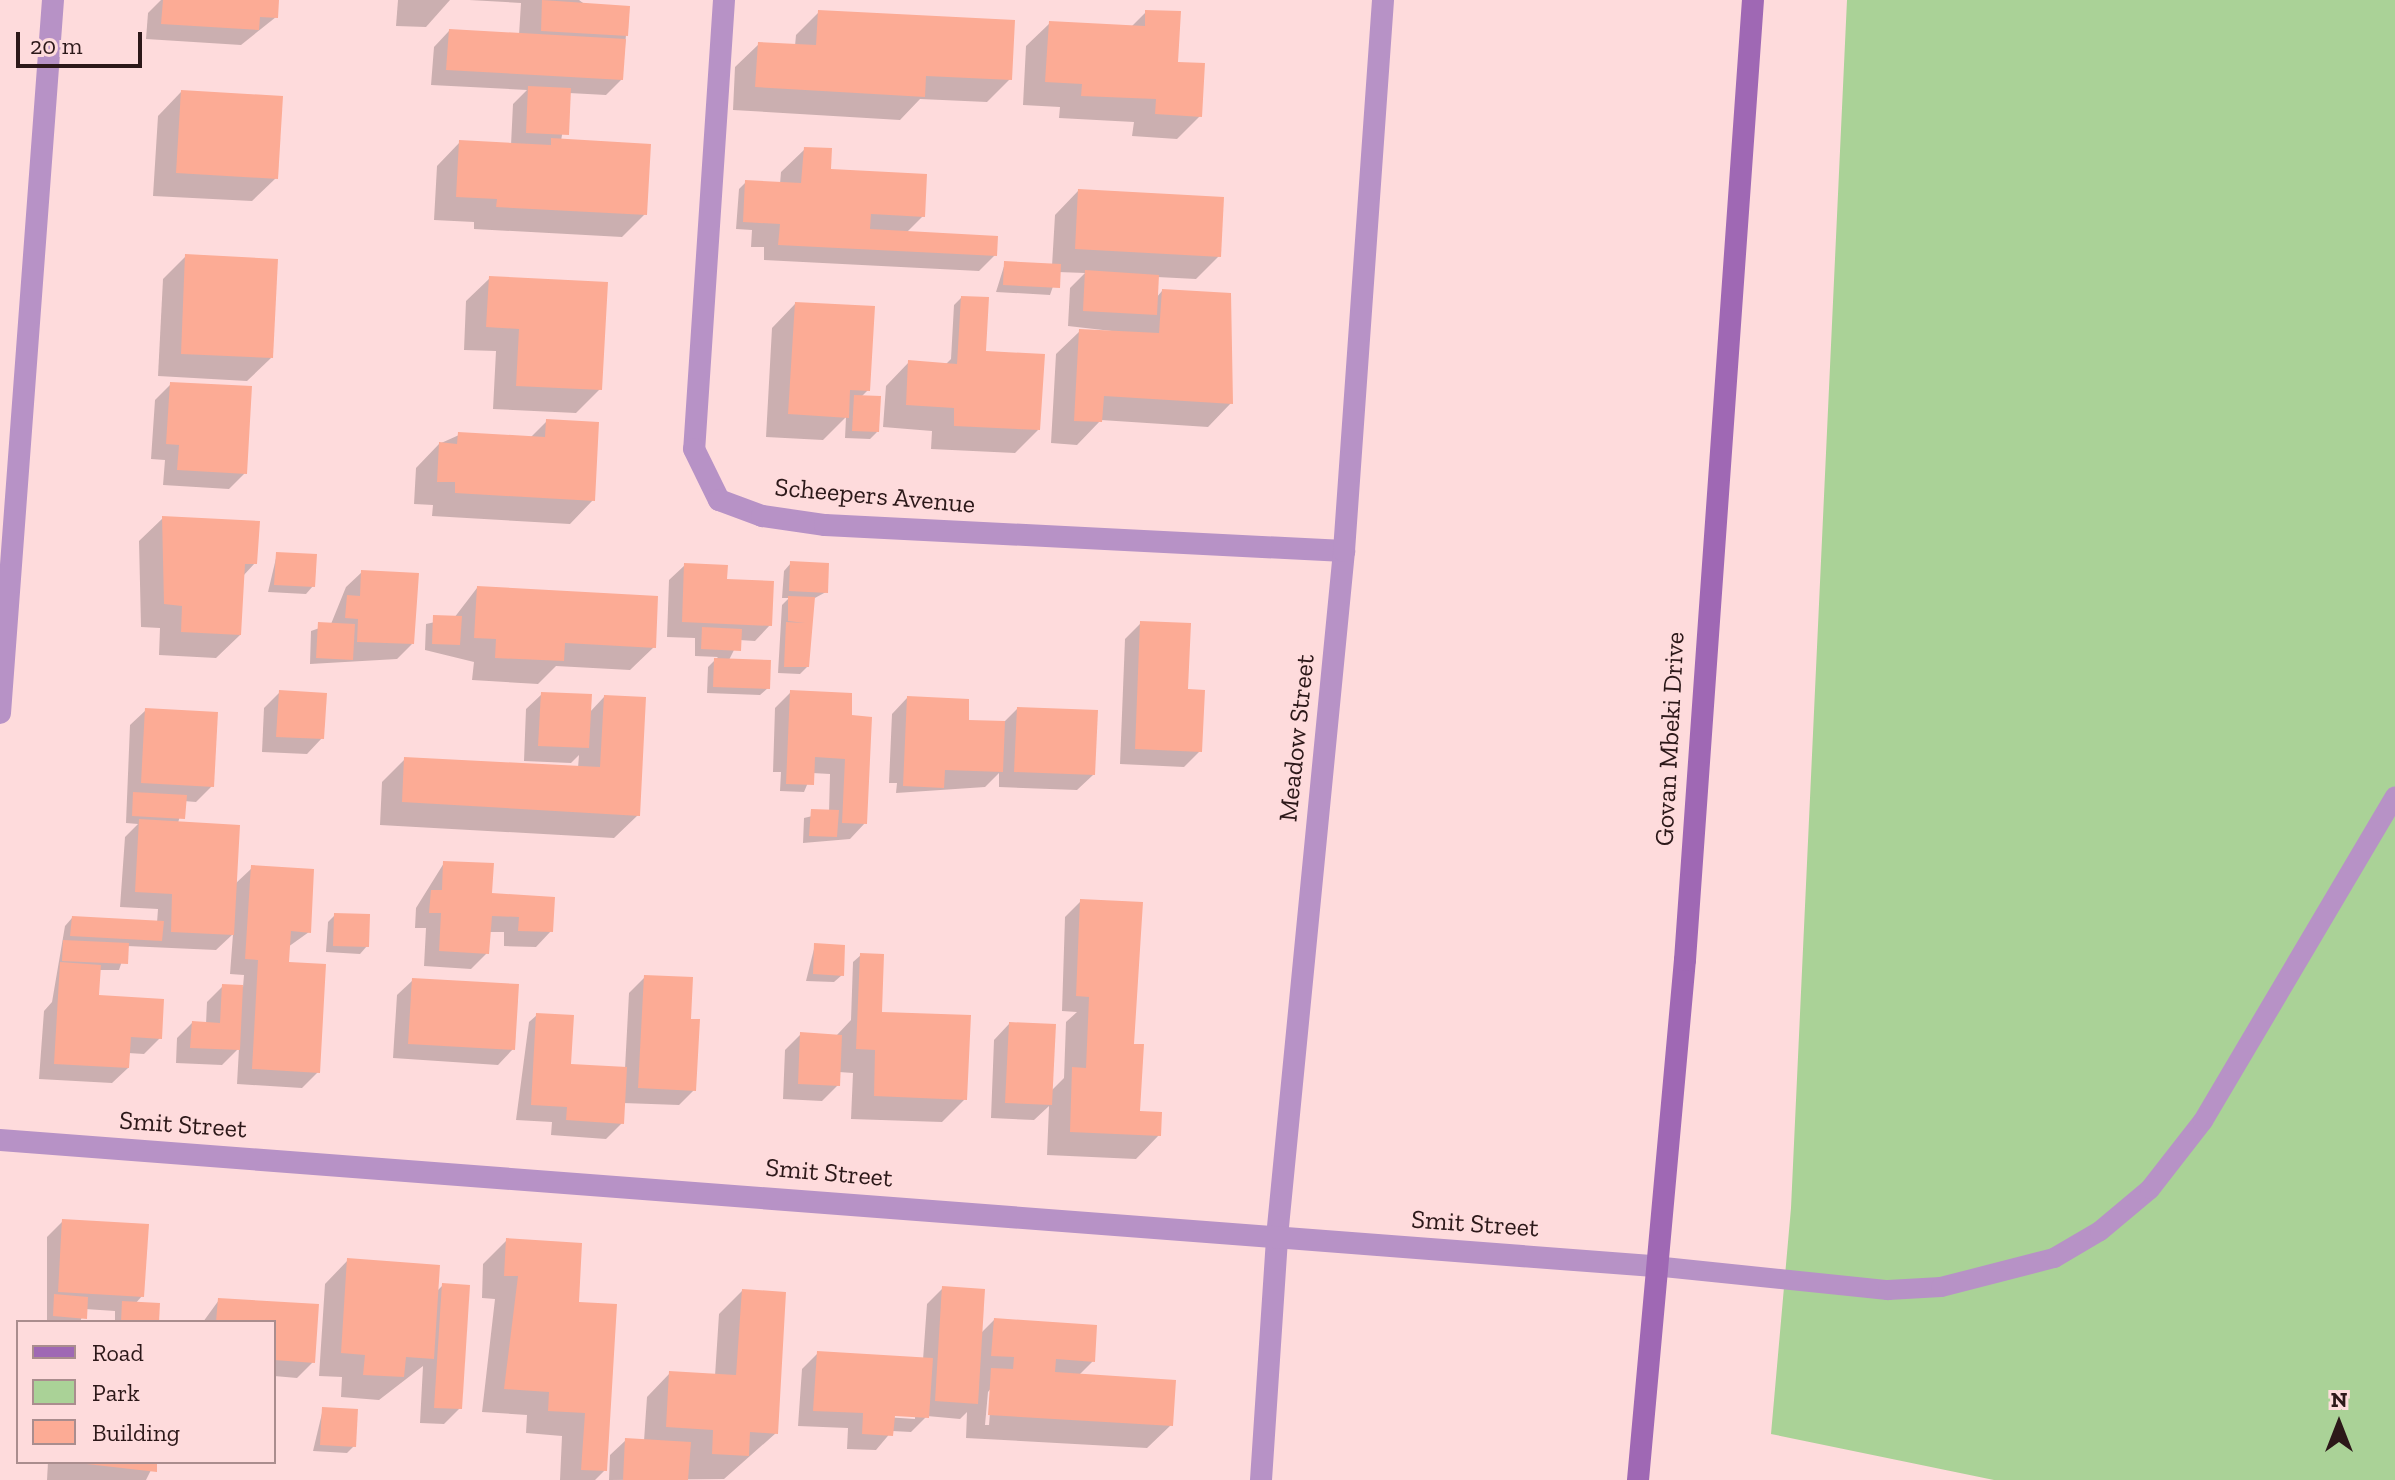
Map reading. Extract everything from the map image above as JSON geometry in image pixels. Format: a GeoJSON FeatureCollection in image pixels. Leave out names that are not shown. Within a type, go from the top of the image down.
{"type":"FeatureCollection","features":[{"type":"Feature","properties":{"kind":"main road","name":"Govan Mbeki Drive"},"geometry":{"type":"LineString","coordinates":[[1638,1480],[1654,1266],[1685,960],[1753,0]]}},
{"type":"Feature","properties":{"kind":"street"},"geometry":{"type":"LineString","coordinates":[[0,713],[10,468],[53,0]]}},
{"type":"Feature","properties":{"kind":"street","name":"Scheepers Avenue"},"geometry":{"type":"LineString","coordinates":[[724,0],[694,449],[719,500],[762,516],[825,525],[1344,551]]}},
{"type":"Feature","properties":{"kind":"street","name":"Meadow Street"},"geometry":{"type":"LineString","coordinates":[[1261,1480],[1277,1237],[1344,551],[1383,0]]}},
{"type":"Feature","properties":{"kind":"street","name":"Smit Street"},"geometry":{"type":"LineString","coordinates":[[0,1140],[1654,1266]]}},
{"type":"Feature","properties":{"kind":"lane"},"geometry":{"type":"LineString","coordinates":[[1654,1266],[1888,1290],[1941,1287],[2054,1258],[2100,1231],[2150,1189],[2203,1121],[2395,796]]}},
{"type":"Feature","properties":{"kind":"green space"},"geometry":{"type":"Polygon","coordinates":[[[1847,0],[2395,0],[2395,1480],[1994,1480],[1771,1434],[1791,1208],[1847,0]]]}},
{"type":"Feature","properties":{"kind":"building"},"geometry":{"type":"Polygon","coordinates":[[[163,0],[279,0],[278,18],[260,17],[259,30],[161,24],[163,0]]]}},
{"type":"Feature","properties":{"kind":"building"},"geometry":{"type":"Polygon","coordinates":[[[542,0],[630,6],[628,36],[541,31],[542,0]]]}},
{"type":"Feature","properties":{"kind":"building"},"geometry":{"type":"Polygon","coordinates":[[[818,10],[1015,20],[1012,80],[926,76],[925,97],[755,87],[758,42],[816,45],[818,10]]]}},
{"type":"Feature","properties":{"kind":"building"},"geometry":{"type":"Polygon","coordinates":[[[1145,10],[1181,11],[1178,62],[1205,63],[1202,117],[1155,114],[1156,99],[1081,96],[1082,84],[1045,82],[1049,21],[1145,26],[1145,10]]]}},
{"type":"Feature","properties":{"kind":"building"},"geometry":{"type":"Polygon","coordinates":[[[449,29],[626,39],[623,80],[446,70],[449,29]]]}},
{"type":"Feature","properties":{"kind":"building"},"geometry":{"type":"Polygon","coordinates":[[[528,86],[571,88],[569,135],[526,133],[528,86]]]}},
{"type":"Feature","properties":{"kind":"building"},"geometry":{"type":"Polygon","coordinates":[[[181,90],[283,96],[278,179],[176,173],[181,90]]]}},
{"type":"Feature","properties":{"kind":"building"},"geometry":{"type":"Polygon","coordinates":[[[551,138],[651,144],[647,215],[496,207],[497,199],[456,197],[459,140],[551,145],[551,138]]]}},
{"type":"Feature","properties":{"kind":"building"},"geometry":{"type":"Polygon","coordinates":[[[804,147],[832,148],[831,169],[927,174],[925,217],[871,214],[870,229],[998,236],[997,256],[778,245],[780,224],[743,222],[745,180],[801,183],[804,147]]]}},
{"type":"Feature","properties":{"kind":"building"},"geometry":{"type":"Polygon","coordinates":[[[1078,189],[1224,197],[1221,257],[1075,249],[1078,189]]]}},
{"type":"Feature","properties":{"kind":"building"},"geometry":{"type":"Polygon","coordinates":[[[185,254],[278,259],[273,358],[181,354],[185,254]]]}},
{"type":"Feature","properties":{"kind":"building"},"geometry":{"type":"Polygon","coordinates":[[[1004,261],[1061,264],[1060,288],[1003,285],[1004,261]]]}},
{"type":"Feature","properties":{"kind":"building"},"geometry":{"type":"Polygon","coordinates":[[[1085,270],[1159,275],[1157,315],[1083,311],[1085,270]]]}},
{"type":"Feature","properties":{"kind":"building"},"geometry":{"type":"Polygon","coordinates":[[[489,276],[608,282],[602,390],[516,386],[519,329],[486,327],[489,276]]]}},
{"type":"Feature","properties":{"kind":"building"},"geometry":{"type":"Polygon","coordinates":[[[1162,289],[1231,293],[1233,404],[1104,396],[1102,422],[1074,421],[1079,329],[1159,333],[1162,289]]]}},
{"type":"Feature","properties":{"kind":"building"},"geometry":{"type":"Polygon","coordinates":[[[961,296],[989,297],[986,351],[1045,354],[1040,430],[954,426],[954,408],[906,405],[908,360],[957,364],[961,296]]]}},
{"type":"Feature","properties":{"kind":"building"},"geometry":{"type":"Polygon","coordinates":[[[795,302],[875,306],[870,391],[850,390],[849,418],[788,414],[795,302]]]}},
{"type":"Feature","properties":{"kind":"building"},"geometry":{"type":"Polygon","coordinates":[[[170,382],[252,386],[247,474],[177,470],[179,445],[166,444],[170,382]]]}},
{"type":"Feature","properties":{"kind":"building"},"geometry":{"type":"Polygon","coordinates":[[[854,395],[881,396],[879,432],[852,431],[854,395]]]}},
{"type":"Feature","properties":{"kind":"building"},"geometry":{"type":"Polygon","coordinates":[[[546,419],[599,422],[595,501],[455,493],[455,482],[437,482],[439,442],[457,444],[458,432],[545,437],[546,419]]]}},
{"type":"Feature","properties":{"kind":"building"},"geometry":{"type":"Polygon","coordinates":[[[162,516],[260,521],[257,564],[245,564],[241,635],[181,632],[182,606],[164,604],[162,516]]]}},
{"type":"Feature","properties":{"kind":"building"},"geometry":{"type":"Polygon","coordinates":[[[276,552],[317,554],[315,587],[274,585],[276,552]]]}},
{"type":"Feature","properties":{"kind":"building"},"geometry":{"type":"Polygon","coordinates":[[[790,561],[829,563],[828,593],[789,591],[790,561]]]}},
{"type":"Feature","properties":{"kind":"building"},"geometry":{"type":"Polygon","coordinates":[[[684,563],[728,565],[727,579],[774,581],[772,626],[682,622],[684,563]]]}},
{"type":"Feature","properties":{"kind":"building"},"geometry":{"type":"Polygon","coordinates":[[[361,570],[419,573],[414,644],[357,642],[358,619],[345,618],[347,595],[360,596],[361,570]]]}},
{"type":"Feature","properties":{"kind":"building"},"geometry":{"type":"Polygon","coordinates":[[[477,586],[658,596],[656,648],[565,643],[564,661],[495,658],[496,639],[474,638],[477,586]]]}},
{"type":"Feature","properties":{"kind":"building"},"geometry":{"type":"Polygon","coordinates":[[[788,596],[815,597],[809,667],[784,667],[786,622],[805,623],[788,621],[788,596]]]}},
{"type":"Feature","properties":{"kind":"building"},"geometry":{"type":"Polygon","coordinates":[[[433,615],[462,616],[460,645],[432,644],[433,615]]]}},
{"type":"Feature","properties":{"kind":"building"},"geometry":{"type":"Polygon","coordinates":[[[1140,621],[1191,623],[1188,689],[1205,690],[1202,752],[1135,749],[1140,621]]]}},
{"type":"Feature","properties":{"kind":"building"},"geometry":{"type":"Polygon","coordinates":[[[318,622],[355,624],[353,660],[316,658],[318,622]]]}},
{"type":"Feature","properties":{"kind":"building"},"geometry":{"type":"Polygon","coordinates":[[[702,627],[742,629],[741,651],[701,649],[702,627]]]}},
{"type":"Feature","properties":{"kind":"building"},"geometry":{"type":"Polygon","coordinates":[[[714,658],[771,660],[770,689],[713,687],[714,658]]]}},
{"type":"Feature","properties":{"kind":"building"},"geometry":{"type":"Polygon","coordinates":[[[279,690],[327,693],[324,739],[276,737],[279,690]]]}},
{"type":"Feature","properties":{"kind":"building"},"geometry":{"type":"Polygon","coordinates":[[[790,690],[852,693],[852,715],[872,717],[867,824],[842,823],[845,759],[815,757],[814,785],[786,784],[790,690]]]}},
{"type":"Feature","properties":{"kind":"building"},"geometry":{"type":"Polygon","coordinates":[[[541,692],[592,694],[589,748],[538,746],[541,692]]]}},
{"type":"Feature","properties":{"kind":"building"},"geometry":{"type":"Polygon","coordinates":[[[604,695],[646,697],[640,816],[402,802],[404,757],[600,767],[604,695]]]}},
{"type":"Feature","properties":{"kind":"building"},"geometry":{"type":"Polygon","coordinates":[[[907,696],[969,699],[969,720],[1005,721],[1003,772],[945,770],[944,788],[903,786],[907,696]]]}},
{"type":"Feature","properties":{"kind":"building"},"geometry":{"type":"Polygon","coordinates":[[[1017,707],[1098,710],[1095,775],[1014,772],[1017,707]]]}},
{"type":"Feature","properties":{"kind":"building"},"geometry":{"type":"Polygon","coordinates":[[[145,708],[218,712],[214,787],[141,783],[145,708]]]}},
{"type":"Feature","properties":{"kind":"building"},"geometry":{"type":"Polygon","coordinates":[[[133,792],[187,795],[185,819],[132,816],[133,792]]]}},
{"type":"Feature","properties":{"kind":"building"},"geometry":{"type":"Polygon","coordinates":[[[811,809],[839,810],[837,837],[809,836],[811,809]]]}},
{"type":"Feature","properties":{"kind":"building"},"geometry":{"type":"Polygon","coordinates":[[[139,819],[240,825],[234,935],[171,932],[172,894],[135,892],[139,819]]]}},
{"type":"Feature","properties":{"kind":"building"},"geometry":{"type":"Polygon","coordinates":[[[443,861],[494,863],[492,893],[555,897],[553,932],[518,931],[519,917],[492,916],[489,954],[439,951],[441,913],[429,913],[431,890],[442,890],[443,861]]]}},
{"type":"Feature","properties":{"kind":"building"},"geometry":{"type":"Polygon","coordinates":[[[251,865],[314,869],[311,933],[291,931],[289,962],[326,964],[320,1073],[252,1069],[258,960],[245,959],[251,865]]]}},
{"type":"Feature","properties":{"kind":"building"},"geometry":{"type":"Polygon","coordinates":[[[1080,899],[1143,902],[1134,1044],[1144,1044],[1140,1111],[1162,1112],[1161,1136],[1070,1132],[1072,1067],[1086,1068],[1089,997],[1076,996],[1080,899]]]}},
{"type":"Feature","properties":{"kind":"building"},"geometry":{"type":"Polygon","coordinates":[[[334,913],[370,914],[369,947],[333,946],[334,913]]]}},
{"type":"Feature","properties":{"kind":"building"},"geometry":{"type":"Polygon","coordinates":[[[72,916],[164,921],[162,941],[70,936],[72,916]]]}},
{"type":"Feature","properties":{"kind":"building"},"geometry":{"type":"Polygon","coordinates":[[[63,940],[129,943],[128,964],[62,961],[63,940]]]}},
{"type":"Feature","properties":{"kind":"building"},"geometry":{"type":"Polygon","coordinates":[[[814,943],[845,945],[844,976],[813,974],[814,943]]]}},
{"type":"Feature","properties":{"kind":"building"},"geometry":{"type":"Polygon","coordinates":[[[860,953],[884,954],[882,1012],[971,1015],[967,1100],[874,1096],[875,1050],[856,1049],[860,953]]]}},
{"type":"Feature","properties":{"kind":"building"},"geometry":{"type":"Polygon","coordinates":[[[60,962],[101,965],[99,995],[164,999],[162,1039],[131,1037],[129,1068],[54,1064],[60,962]]]}},
{"type":"Feature","properties":{"kind":"building"},"geometry":{"type":"Polygon","coordinates":[[[644,975],[693,977],[691,1019],[700,1019],[696,1091],[638,1088],[644,975]]]}},
{"type":"Feature","properties":{"kind":"building"},"geometry":{"type":"Polygon","coordinates":[[[412,978],[519,984],[515,1050],[408,1044],[412,978]]]}},
{"type":"Feature","properties":{"kind":"building"},"geometry":{"type":"Polygon","coordinates":[[[222,984],[243,985],[240,1050],[190,1048],[192,1021],[220,1023],[222,984]]]}},
{"type":"Feature","properties":{"kind":"building"},"geometry":{"type":"Polygon","coordinates":[[[536,1013],[574,1015],[571,1064],[627,1067],[624,1124],[566,1120],[567,1107],[531,1105],[536,1013]]]}},
{"type":"Feature","properties":{"kind":"building"},"geometry":{"type":"Polygon","coordinates":[[[1009,1022],[1056,1024],[1052,1105],[1005,1103],[1009,1022]]]}},
{"type":"Feature","properties":{"kind":"building"},"geometry":{"type":"Polygon","coordinates":[[[800,1032],[842,1035],[840,1086],[798,1084],[800,1032]]]}},
{"type":"Feature","properties":{"kind":"building"},"geometry":{"type":"Polygon","coordinates":[[[62,1219],[149,1224],[144,1297],[58,1292],[62,1219]]]}},
{"type":"Feature","properties":{"kind":"building"},"geometry":{"type":"Polygon","coordinates":[[[506,1238],[582,1243],[579,1302],[617,1304],[607,1471],[581,1470],[585,1413],[548,1411],[549,1392],[504,1389],[518,1276],[504,1276],[506,1238]]]}},
{"type":"Feature","properties":{"kind":"building"},"geometry":{"type":"Polygon","coordinates":[[[347,1258],[440,1265],[434,1359],[406,1357],[404,1377],[363,1375],[365,1355],[341,1353],[347,1258]]]}},
{"type":"Feature","properties":{"kind":"building"},"geometry":{"type":"Polygon","coordinates":[[[442,1283],[470,1285],[462,1409],[434,1408],[442,1283]]]}},
{"type":"Feature","properties":{"kind":"building"},"geometry":{"type":"Polygon","coordinates":[[[942,1286],[985,1289],[978,1404],[935,1401],[942,1286]]]}},
{"type":"Feature","properties":{"kind":"building"},"geometry":{"type":"Polygon","coordinates":[[[742,1289],[786,1292],[778,1434],[750,1432],[749,1456],[712,1454],[713,1430],[666,1427],[669,1371],[736,1375],[742,1289]]]}},
{"type":"Feature","properties":{"kind":"building"},"geometry":{"type":"Polygon","coordinates":[[[54,1294],[88,1297],[87,1319],[53,1316],[54,1294]]]}},
{"type":"Feature","properties":{"kind":"building"},"geometry":{"type":"Polygon","coordinates":[[[218,1298],[319,1304],[315,1363],[276,1360],[276,1320],[216,1320],[218,1298]]]}},
{"type":"Feature","properties":{"kind":"building"},"geometry":{"type":"Polygon","coordinates":[[[122,1301],[160,1303],[159,1320],[121,1320],[122,1301]]]}},
{"type":"Feature","properties":{"kind":"building"},"geometry":{"type":"Polygon","coordinates":[[[994,1318],[1097,1325],[1095,1362],[1056,1359],[1055,1372],[1176,1380],[1173,1426],[988,1415],[991,1368],[1013,1369],[1014,1357],[991,1356],[994,1318]]]}},
{"type":"Feature","properties":{"kind":"building"},"geometry":{"type":"Polygon","coordinates":[[[817,1351],[933,1358],[929,1418],[895,1416],[893,1436],[862,1434],[863,1413],[813,1411],[817,1351]]]}},
{"type":"Feature","properties":{"kind":"building"},"geometry":{"type":"Polygon","coordinates":[[[322,1407],[358,1409],[356,1447],[320,1445],[322,1407]]]}},
{"type":"Feature","properties":{"kind":"building"},"geometry":{"type":"Polygon","coordinates":[[[625,1438],[691,1442],[688,1480],[623,1480],[625,1438]]]}},
{"type":"Feature","properties":{"kind":"building"},"geometry":{"type":"Polygon","coordinates":[[[87,1464],[157,1464],[157,1472],[87,1464]]]}}]}
